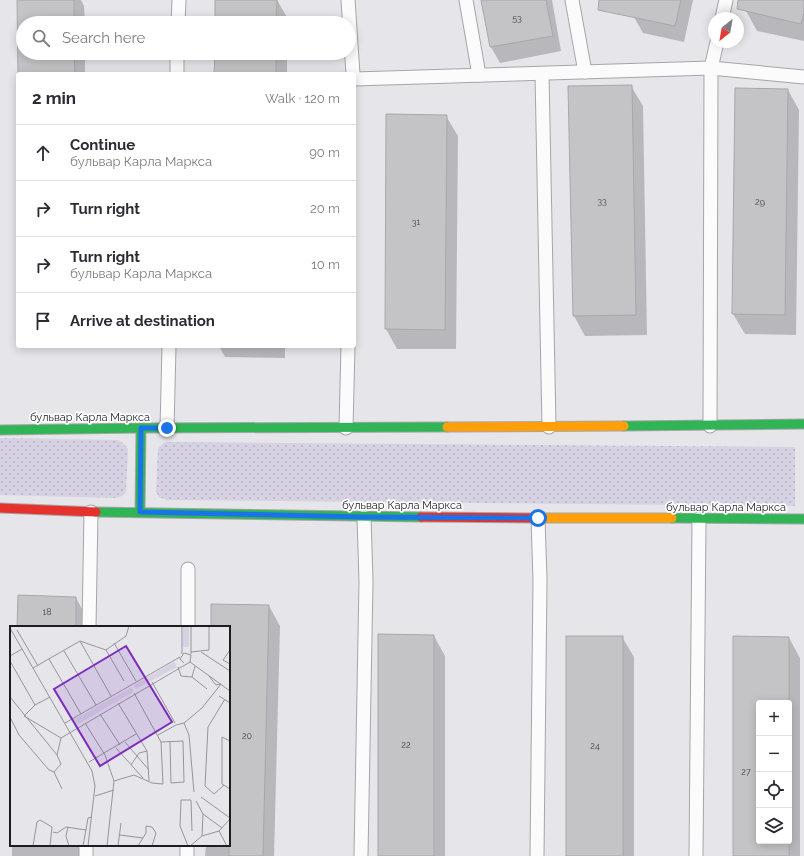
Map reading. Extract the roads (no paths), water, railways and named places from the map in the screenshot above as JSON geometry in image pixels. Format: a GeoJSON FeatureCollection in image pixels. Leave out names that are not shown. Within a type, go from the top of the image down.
{"type":"FeatureCollection","features":[{"type":"Feature","properties":{"kind":"street","name":"бульвар Карла Маркса"},"geometry":{"type":"LineString","coordinates":[[0,430],[141,428],[710,426],[804,424]]}},
{"type":"Feature","properties":{"kind":"street"},"geometry":{"type":"LineString","coordinates":[[140,512],[141,428]]}},
{"type":"Feature","properties":{"kind":"street","name":"бульвар Карла Маркса"},"geometry":{"type":"LineString","coordinates":[[0,508],[91,512],[364,517],[804,519]]}},
{"type":"Feature","properties":{"kind":"lane"},"geometry":{"type":"LineString","coordinates":[[178,16],[179,0]]}},
{"type":"Feature","properties":{"kind":"lane"},"geometry":{"type":"LineString","coordinates":[[348,0],[349,16]]}},
{"type":"Feature","properties":{"kind":"lane"},"geometry":{"type":"LineString","coordinates":[[466,0],[479,75]]}},
{"type":"Feature","properties":{"kind":"lane"},"geometry":{"type":"LineString","coordinates":[[572,0],[585,72]]}},
{"type":"Feature","properties":{"kind":"lane"},"geometry":{"type":"LineString","coordinates":[[723,12],[726,0]]}},
{"type":"Feature","properties":{"kind":"lane"},"geometry":{"type":"LineString","coordinates":[[710,426],[711,68],[716,48]]}},
{"type":"Feature","properties":{"kind":"lane"},"geometry":{"type":"LineString","coordinates":[[177,60],[177,72]]}},
{"type":"Feature","properties":{"kind":"lane"},"geometry":{"type":"LineString","coordinates":[[351,60],[352,72]]}},
{"type":"Feature","properties":{"kind":"lane"},"geometry":{"type":"LineString","coordinates":[[356,79],[711,68],[804,77]]}},
{"type":"Feature","properties":{"kind":"lane"},"geometry":{"type":"LineString","coordinates":[[542,74],[548,427]]}},
{"type":"Feature","properties":{"kind":"lane"},"geometry":{"type":"LineString","coordinates":[[167,428],[169,348]]}},
{"type":"Feature","properties":{"kind":"lane"},"geometry":{"type":"LineString","coordinates":[[346,428],[348,348]]}},
{"type":"Feature","properties":{"kind":"lane"},"geometry":{"type":"LineString","coordinates":[[89,626],[91,512]]}},
{"type":"Feature","properties":{"kind":"lane"},"geometry":{"type":"LineString","coordinates":[[361,856],[366,581],[364,517]]}},
{"type":"Feature","properties":{"kind":"lane"},"geometry":{"type":"LineString","coordinates":[[537,856],[540,580],[538,518]]}},
{"type":"Feature","properties":{"kind":"lane"},"geometry":{"type":"LineString","coordinates":[[696,856],[699,519]]}},
{"type":"Feature","properties":{"kind":"lane"},"geometry":{"type":"LineString","coordinates":[[188,569],[188,626]]}},
{"type":"Feature","properties":{"kind":"lane"},"geometry":{"type":"LineString","coordinates":[[186,856],[187,846]]}}]}
